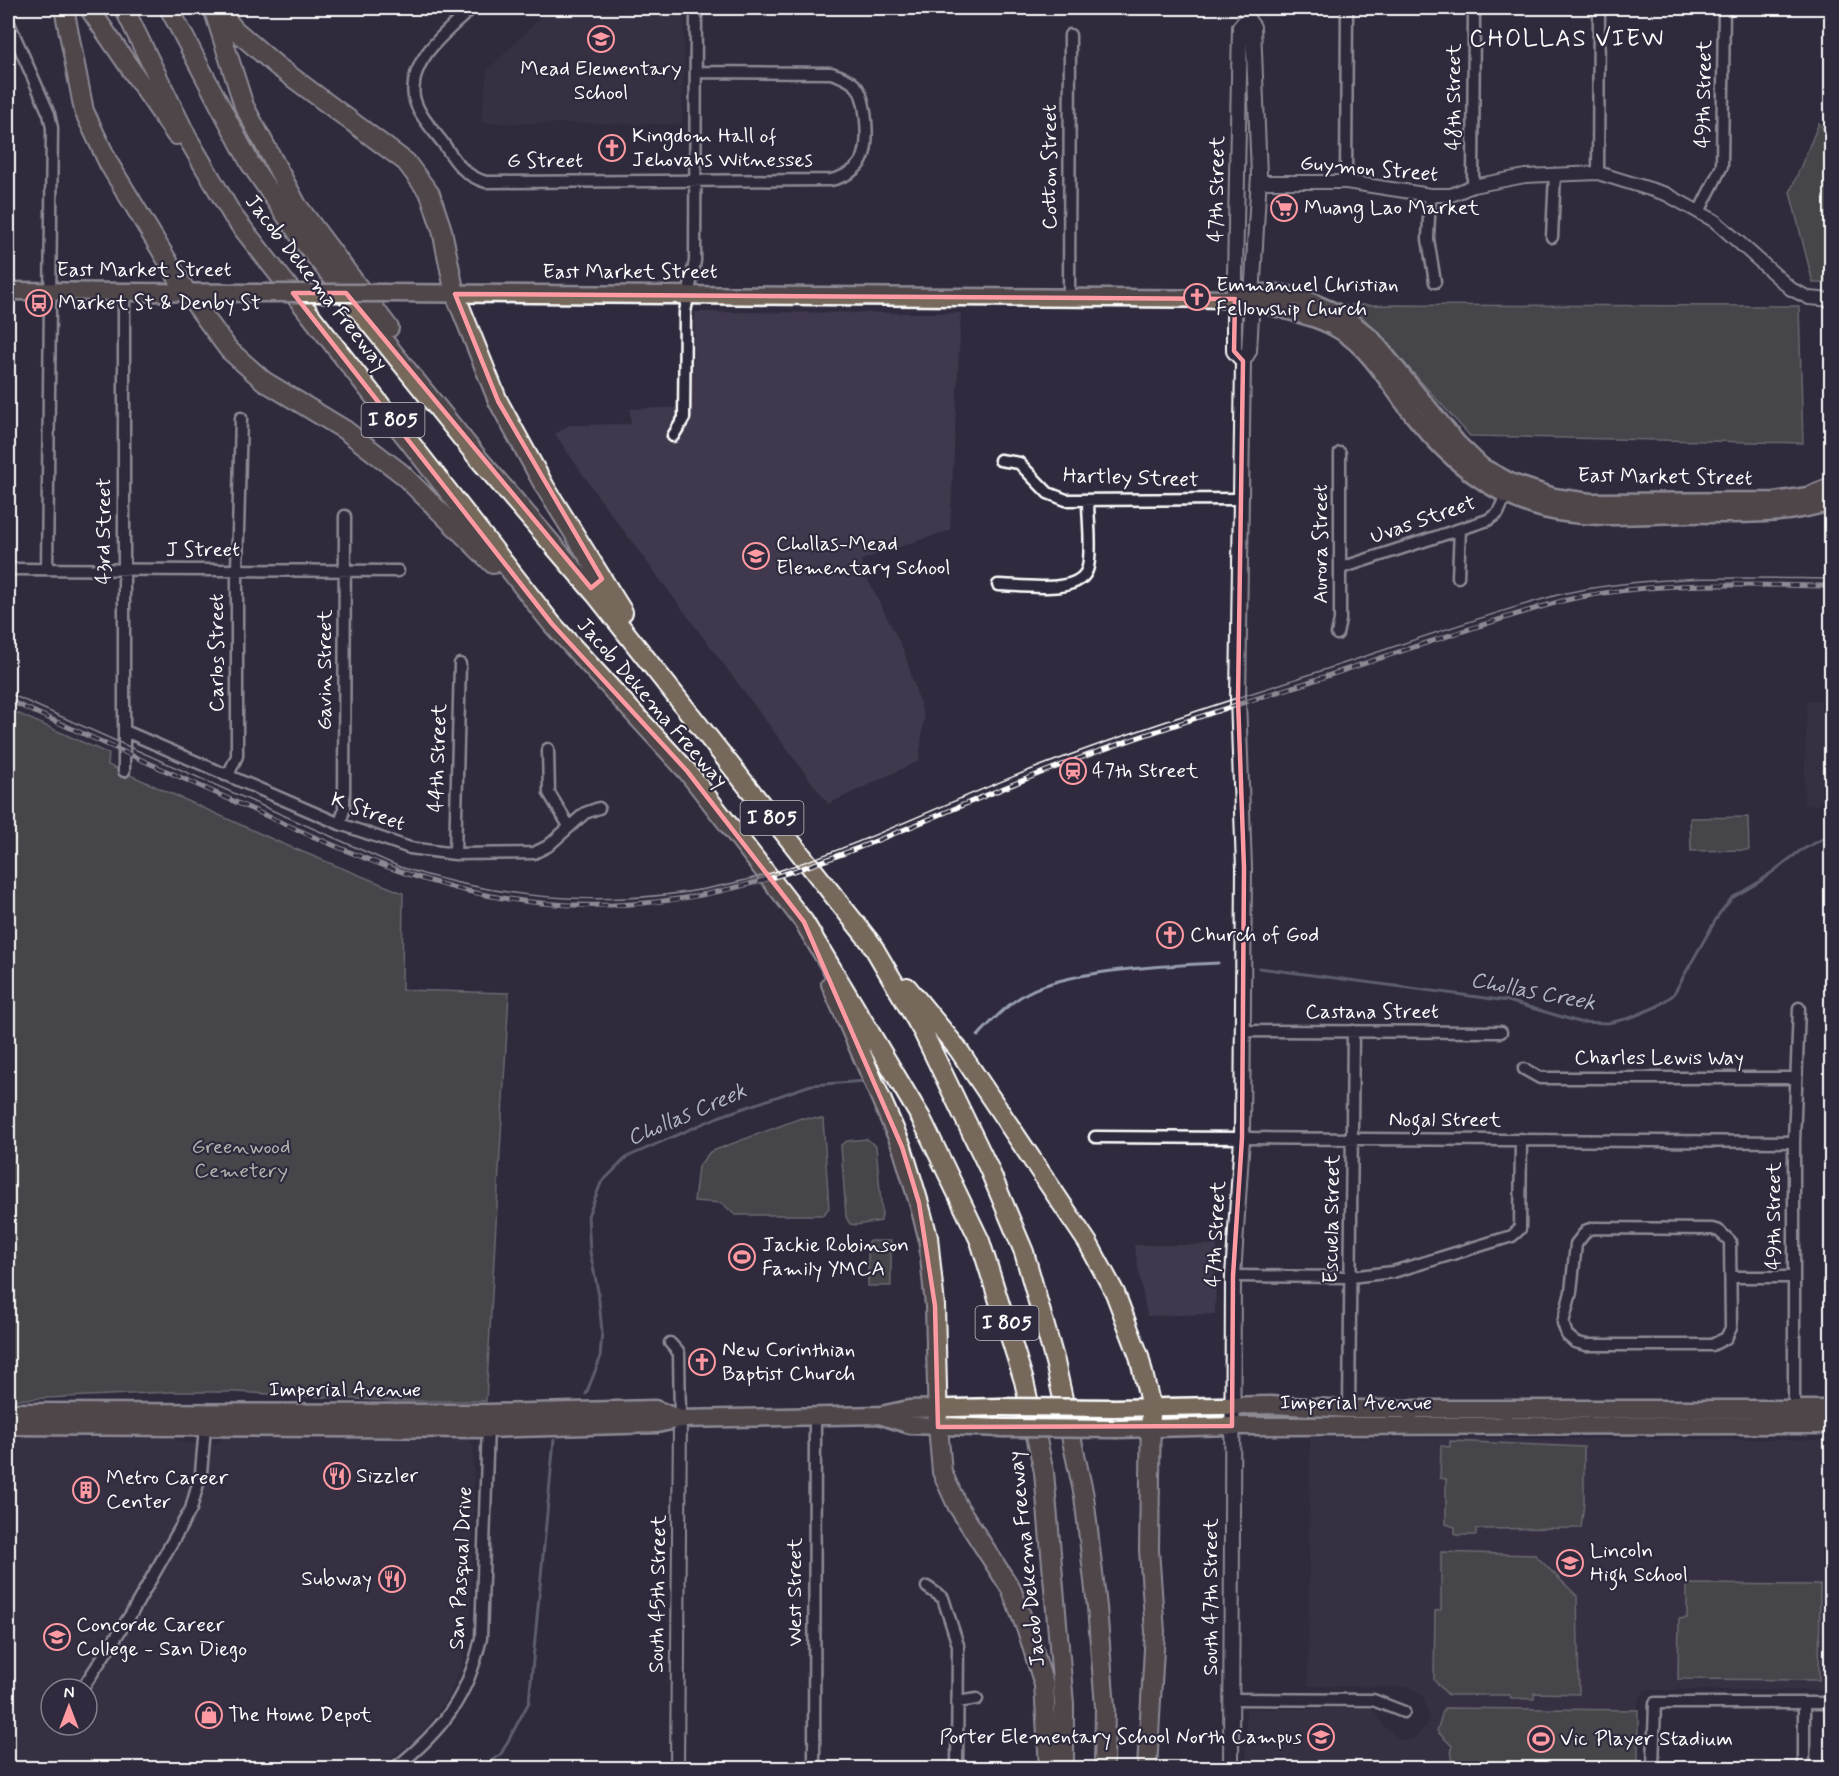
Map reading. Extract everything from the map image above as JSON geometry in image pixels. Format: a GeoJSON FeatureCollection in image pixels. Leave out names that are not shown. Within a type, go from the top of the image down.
{"type":"FeatureCollection","features":[{"type":"Feature","properties":{"kind":"highway"},"geometry":{"type":"LineString","coordinates":[[64,8],[84,111],[109,164],[188,293],[229,350],[264,381],[345,430],[401,473],[552,624]]}},
{"type":"Feature","properties":{"kind":"highway"},"geometry":{"type":"LineString","coordinates":[[90,8],[233,216]]}},
{"type":"Feature","properties":{"kind":"highway","name":"Jacob Dekema Freeway"},"geometry":{"type":"LineString","coordinates":[[124,8],[187,137],[233,216],[552,624],[687,771],[804,922],[837,974],[935,1145],[980,1241],[1003,1309],[1024,1381],[1044,1472],[1064,1693],[1064,1768]]}},
{"type":"Feature","properties":{"kind":"highway","name":"Jacob Dekema Freeway"},"geometry":{"type":"LineString","coordinates":[[170,8],[250,163],[297,232],[478,458],[596,595],[871,943],[923,1032],[989,1169],[1027,1263],[1055,1362],[1084,1496],[1097,1607],[1104,1696],[1104,1768]]}},
{"type":"Feature","properties":{"kind":"highway"},"geometry":{"type":"LineString","coordinates":[[213,8],[244,106],[297,205],[404,347],[478,458]]}},
{"type":"Feature","properties":{"kind":"highway"},"geometry":{"type":"LineString","coordinates":[[217,8],[234,28],[277,66],[406,162],[430,194],[442,230],[455,294],[498,401],[540,478],[673,694]]}},
{"type":"Feature","properties":{"kind":"highway"},"geometry":{"type":"LineString","coordinates":[[804,922],[902,1147],[919,1203],[928,1237],[933,1294],[942,1472],[957,1505],[1011,1589],[1028,1633],[1044,1685],[1049,1768]]}},
{"type":"Feature","properties":{"kind":"highway"},"geometry":{"type":"LineString","coordinates":[[871,943],[958,1049],[1088,1243],[1114,1293],[1139,1356],[1151,1407],[1149,1550],[1155,1632],[1147,1768]]}},
{"type":"Feature","properties":{"kind":"main road","name":"47th Street"},"geometry":{"type":"LineString","coordinates":[[1232,1426],[1233,1276],[1242,1138],[1244,868],[1238,699],[1239,499],[1243,361],[1234,351],[1258,182],[1253,27],[1247,13]]}},
{"type":"Feature","properties":{"kind":"main road","name":"47th Street"},"geometry":{"type":"LineString","coordinates":[[1243,299],[1240,27],[1247,13]]}},
{"type":"Feature","properties":{"kind":"main road","name":"East Market Street"},"geometry":{"type":"LineString","coordinates":[[8,291],[1243,299],[1310,315],[1342,331],[1381,371],[1447,456],[1480,481],[1506,495],[1557,512],[1605,516],[1778,513],[1832,501]]}},
{"type":"Feature","properties":{"kind":"main road","name":"East Market Street"},"geometry":{"type":"LineString","coordinates":[[1243,299],[1262,293],[1278,293],[1300,297],[1344,316],[1372,339],[1457,444],[1482,467],[1512,483],[1576,501],[1775,501],[1808,496],[1832,486]]}},
{"type":"Feature","properties":{"kind":"main road"},"geometry":{"type":"LineString","coordinates":[[1506,495],[1512,492],[1555,504],[1576,501]]}},
{"type":"Feature","properties":{"kind":"main road","name":"Imperial Avenue"},"geometry":{"type":"LineString","coordinates":[[8,1412],[657,1424],[680,1419],[881,1415],[938,1408],[1233,1406],[1794,1417],[1832,1425]]}},
{"type":"Feature","properties":{"kind":"main road","name":"Imperial Avenue"},"geometry":{"type":"LineString","coordinates":[[881,1415],[910,1425],[938,1427],[1149,1429],[1794,1417],[1832,1409]]}},
{"type":"Feature","properties":{"kind":"main road","name":"Imperial Avenue"},"geometry":{"type":"LineString","coordinates":[[8,1426],[205,1428],[488,1421]]}},
{"type":"Feature","properties":{"kind":"main road","name":"South 47th Street"},"geometry":{"type":"LineString","coordinates":[[1232,1426],[1232,1768]]}},
{"type":"Feature","properties":{"kind":"street","name":"G Street"},"geometry":{"type":"LineString","coordinates":[[472,8],[436,42],[423,59],[415,78],[414,97],[421,113],[463,171],[474,179],[486,182],[831,180],[847,176],[862,160],[865,106],[861,94],[845,78],[831,73],[697,72]]}},
{"type":"Feature","properties":{"kind":"street"},"geometry":{"type":"LineString","coordinates":[[673,436],[684,418],[685,312],[695,261],[696,8]]}},
{"type":"Feature","properties":{"kind":"street"},"geometry":{"type":"LineString","coordinates":[[1346,182],[1347,8]]}},
{"type":"Feature","properties":{"kind":"street","name":"48th Street"},"geometry":{"type":"LineString","coordinates":[[1473,186],[1474,8]]}},
{"type":"Feature","properties":{"kind":"street"},"geometry":{"type":"LineString","coordinates":[[1598,173],[1599,8]]}},
{"type":"Feature","properties":{"kind":"street","name":"49th Street"},"geometry":{"type":"LineString","coordinates":[[1699,212],[1722,166],[1724,8]]}},
{"type":"Feature","properties":{"kind":"street"},"geometry":{"type":"LineString","coordinates":[[8,21],[49,114],[52,128],[48,569]]}},
{"type":"Feature","properties":{"kind":"street","name":"Cotton Street"},"geometry":{"type":"LineString","coordinates":[[1069,298],[1070,35]]}},
{"type":"Feature","properties":{"kind":"street","name":"Guymon Street"},"geometry":{"type":"LineString","coordinates":[[1258,182],[1346,182],[1430,195],[1451,195],[1473,186],[1525,176],[1598,173],[1666,194],[1714,221],[1791,289],[1809,298],[1832,300]]}},
{"type":"Feature","properties":{"kind":"street"},"geometry":{"type":"LineString","coordinates":[[1552,237],[1556,174]]}},
{"type":"Feature","properties":{"kind":"street"},"geometry":{"type":"LineString","coordinates":[[1430,195],[1428,239],[1435,282]]}},
{"type":"Feature","properties":{"kind":"street","name":"43rd Street"},"geometry":{"type":"LineString","coordinates":[[124,292],[124,771]]}},
{"type":"Feature","properties":{"kind":"street","name":"Carlos Street"},"geometry":{"type":"LineString","coordinates":[[225,775],[230,771],[237,756],[237,570],[241,418]]}},
{"type":"Feature","properties":{"kind":"street","name":"Aurora Street"},"geometry":{"type":"LineString","coordinates":[[1337,634],[1340,620],[1341,568],[1340,453]]}},
{"type":"Feature","properties":{"kind":"street","name":"Hartley Street"},"geometry":{"type":"LineString","coordinates":[[1000,460],[1018,463],[1048,493],[1066,500],[1239,499]]}},
{"type":"Feature","properties":{"kind":"street","name":"Uvas Street"},"geometry":{"type":"LineString","coordinates":[[1341,568],[1488,520],[1498,513],[1506,495]]}},
{"type":"Feature","properties":{"kind":"street"},"geometry":{"type":"LineString","coordinates":[[998,585],[1070,586],[1083,579],[1088,567],[1088,500]]}},
{"type":"Feature","properties":{"kind":"street","name":"Gavin Street"},"geometry":{"type":"LineString","coordinates":[[340,824],[344,810],[345,516]]}},
{"type":"Feature","properties":{"kind":"street"},"geometry":{"type":"LineString","coordinates":[[1458,577],[1460,529]]}},
{"type":"Feature","properties":{"kind":"street","name":"J Street"},"geometry":{"type":"LineString","coordinates":[[8,569],[398,571]]}},
{"type":"Feature","properties":{"kind":"street","name":"44th Street"},"geometry":{"type":"LineString","coordinates":[[455,854],[460,664]]}},
{"type":"Feature","properties":{"kind":"street","name":"K Street"},"geometry":{"type":"LineString","coordinates":[[125,731],[340,824],[410,848],[455,854],[534,853],[548,846],[585,813],[599,808]]}},
{"type":"Feature","properties":{"kind":"street"},"geometry":{"type":"LineString","coordinates":[[548,749],[549,793],[569,826]]}},
{"type":"Feature","properties":{"kind":"street","name":"49th Street"},"geometry":{"type":"LineString","coordinates":[[1794,1417],[1794,1142],[1798,1008]]}},
{"type":"Feature","properties":{"kind":"street","name":"Castana Street"},"geometry":{"type":"LineString","coordinates":[[1242,1031],[1501,1032]]}},
{"type":"Feature","properties":{"kind":"street","name":"Escuela Street"},"geometry":{"type":"LineString","coordinates":[[1349,1409],[1353,1031]]}},
{"type":"Feature","properties":{"kind":"street","name":"Charles Lewis Way"},"geometry":{"type":"LineString","coordinates":[[1524,1069],[1540,1078],[1796,1078]]}},
{"type":"Feature","properties":{"kind":"street","name":"Nogal Street"},"geometry":{"type":"LineString","coordinates":[[1095,1137],[1794,1142]]}},
{"type":"Feature","properties":{"kind":"street"},"geometry":{"type":"LineString","coordinates":[[1233,1276],[1350,1277],[1393,1272],[1512,1236],[1520,1229],[1521,1139]]}},
{"type":"Feature","properties":{"kind":"street"},"geometry":{"type":"LineString","coordinates":[[1595,1228],[1712,1229],[1730,1241],[1731,1277],[1731,1328],[1726,1338],[1712,1345],[1587,1346],[1575,1342],[1567,1335],[1563,1323],[1571,1292],[1576,1244],[1582,1235],[1595,1228]]}},
{"type":"Feature","properties":{"kind":"street"},"geometry":{"type":"LineString","coordinates":[[1731,1277],[1793,1277]]}},
{"type":"Feature","properties":{"kind":"street"},"geometry":{"type":"LineString","coordinates":[[670,1343],[679,1353],[680,1419]]}},
{"type":"Feature","properties":{"kind":"street","name":"West Street"},"geometry":{"type":"LineString","coordinates":[[814,1768],[815,1416]]}},
{"type":"Feature","properties":{"kind":"street","name":"South 45th Street"},"geometry":{"type":"LineString","coordinates":[[677,1768],[680,1419]]}},
{"type":"Feature","properties":{"kind":"street","name":"San Pasqual Drive"},"geometry":{"type":"LineString","coordinates":[[395,1768],[433,1735],[459,1703],[476,1663],[481,1638],[488,1421]]}},
{"type":"Feature","properties":{"kind":"street"},"geometry":{"type":"LineString","coordinates":[[90,1677],[131,1614],[191,1509],[201,1473],[205,1428]]}},
{"type":"Feature","properties":{"kind":"street"},"geometry":{"type":"LineString","coordinates":[[927,1587],[943,1598],[958,1645],[957,1768]]}},
{"type":"Feature","properties":{"kind":"street"},"geometry":{"type":"LineString","coordinates":[[957,1702],[977,1698]]}},
{"type":"Feature","properties":{"kind":"street"},"geometry":{"type":"LineString","coordinates":[[1232,1699],[1373,1700],[1404,1712]]}},
{"type":"Feature","properties":{"kind":"street"},"geometry":{"type":"LineString","coordinates":[[1653,1768],[1654,1703],[1832,1703]]}},
{"type":"Feature","properties":{"kind":"street"},"geometry":{"type":"LineString","coordinates":[[1804,1703],[1804,1768]]}},
{"type":"Feature","properties":{"kind":"highlighted area"},"geometry":{"type":"Polygon","coordinates":[[[293,293],[346,293],[591,588],[602,579],[498,401],[455,294],[1235,299],[1234,351],[1243,361],[1238,699],[1244,868],[1242,1138],[1233,1276],[1232,1426],[938,1427],[935,1306],[919,1203],[902,1147],[804,922],[687,771],[552,624],[293,293]]]}},
{"type":"Feature","properties":{"kind":"shaded area","name":"Mead Elementary School"},"geometry":{"type":"Polygon","coordinates":[[[550,8],[685,8],[682,124],[481,123],[487,71],[550,8]]]}},
{"type":"Feature","properties":{"kind":"shaded area","name":"Chollas-Mead Elementary School"},"geometry":{"type":"Polygon","coordinates":[[[695,312],[961,313],[950,530],[861,560],[864,572],[904,651],[924,717],[919,761],[828,804],[602,502],[555,434],[569,425],[631,424],[630,409],[691,407],[695,312]]]}},
{"type":"Feature","properties":{"kind":"shaded area"},"geometry":{"type":"Polygon","coordinates":[[[1807,700],[1831,700],[1831,796],[1816,805],[1804,804],[1807,700]]]}},
{"type":"Feature","properties":{"kind":"shaded area"},"geometry":{"type":"Polygon","coordinates":[[[1134,1245],[1217,1245],[1215,1314],[1147,1316],[1134,1245]]]}},
{"type":"Feature","properties":{"kind":"shaded area"},"geometry":{"type":"Polygon","coordinates":[[[8,1436],[175,1439],[185,1443],[217,1443],[225,1437],[467,1438],[474,1446],[471,1610],[463,1663],[449,1696],[434,1718],[414,1741],[376,1768],[8,1768],[8,1436]]]}},
{"type":"Feature","properties":{"kind":"shaded area","name":"Lincoln High School"},"geometry":{"type":"Polygon","coordinates":[[[1310,1438],[1831,1440],[1831,1690],[1645,1690],[1638,1701],[1638,1768],[1246,1768],[1246,1709],[1373,1709],[1383,1725],[1400,1740],[1413,1739],[1427,1725],[1429,1717],[1423,1696],[1409,1687],[1308,1686],[1310,1438]]]}},
{"type":"Feature","properties":{"kind":"green space"},"geometry":{"type":"Polygon","coordinates":[[[1819,123],[1831,140],[1831,283],[1813,283],[1790,192],[1819,123]]]}},
{"type":"Feature","properties":{"kind":"green space"},"geometry":{"type":"Polygon","coordinates":[[[1352,305],[1799,306],[1803,443],[1470,436],[1352,305]]]}},
{"type":"Feature","properties":{"kind":"green space","name":"Greenwood Cemetery"},"geometry":{"type":"Polygon","coordinates":[[[8,709],[109,754],[108,765],[281,843],[403,893],[402,990],[509,993],[486,1401],[393,1401],[236,1392],[170,1392],[8,1400],[8,709]]]}},
{"type":"Feature","properties":{"kind":"green space"},"geometry":{"type":"Polygon","coordinates":[[[1748,817],[1749,850],[1691,851],[1690,818],[1748,817]]]}},
{"type":"Feature","properties":{"kind":"green space"},"geometry":{"type":"Polygon","coordinates":[[[801,1118],[823,1119],[829,1208],[823,1215],[735,1215],[722,1203],[694,1201],[698,1167],[710,1152],[801,1118]]]}},
{"type":"Feature","properties":{"kind":"green space"},"geometry":{"type":"Polygon","coordinates":[[[867,1139],[876,1146],[881,1221],[856,1225],[850,1224],[846,1217],[841,1145],[847,1141],[867,1139]]]}},
{"type":"Feature","properties":{"kind":"green space"},"geometry":{"type":"Polygon","coordinates":[[[868,1241],[891,1241],[891,1286],[868,1286],[868,1241]]]}},
{"type":"Feature","properties":{"kind":"green space"},"geometry":{"type":"Polygon","coordinates":[[[1450,1441],[1584,1447],[1584,1503],[1581,1528],[1476,1529],[1476,1535],[1455,1535],[1455,1527],[1446,1524],[1446,1479],[1440,1478],[1441,1446],[1450,1447],[1450,1441]]]}},
{"type":"Feature","properties":{"kind":"green space"},"geometry":{"type":"Polygon","coordinates":[[[1441,1552],[1535,1555],[1577,1596],[1579,1694],[1534,1693],[1534,1699],[1511,1698],[1510,1695],[1448,1695],[1434,1680],[1435,1611],[1441,1610],[1441,1552]]]}},
{"type":"Feature","properties":{"kind":"green space"},"geometry":{"type":"Polygon","coordinates":[[[1687,1584],[1820,1585],[1819,1680],[1678,1679],[1679,1619],[1687,1618],[1687,1584]]]}},
{"type":"Feature","properties":{"kind":"green space","name":"Vic Player Stadium"},"geometry":{"type":"Polygon","coordinates":[[[1444,1708],[1638,1710],[1638,1768],[1457,1768],[1457,1764],[1451,1759],[1452,1746],[1437,1731],[1444,1708]]]}},
{"type":"Feature","properties":{"kind":"waterway","name":"Chollas Creek"},"geometry":{"type":"LineString","coordinates":[[1259,968],[1508,1001],[1579,1022],[1608,1023],[1630,1018],[1658,1006],[1673,995],[1719,914],[1732,898],[1759,882],[1800,851],[1832,834]]}},
{"type":"Feature","properties":{"kind":"waterway"},"geometry":{"type":"LineString","coordinates":[[978,1036],[1013,1002],[1046,985],[1120,970],[1218,963]]}},
{"type":"Feature","properties":{"kind":"waterway","name":"Chollas Creek"},"geometry":{"type":"LineString","coordinates":[[586,1394],[600,1359],[602,1331],[598,1291],[590,1252],[588,1216],[601,1183],[627,1157],[718,1117],[811,1085],[866,1081]]}},
{"type":"Feature","properties":{"kind":"waterway"},"geometry":{"type":"LineString","coordinates":[[482,1768],[501,1754],[529,1702],[554,1440]]}},
{"type":"Feature","properties":{"kind":"tram line"},"geometry":{"type":"LineString","coordinates":[[8,693],[400,867],[494,890],[541,896],[589,899],[637,897],[731,884],[778,871],[850,845],[1026,771],[1097,745],[1453,627],[1561,594],[1662,580],[1832,579]]}},
{"type":"Feature","properties":{"kind":"railway"},"geometry":{"type":"LineString","coordinates":[[8,700],[279,822],[401,872],[497,897],[577,905],[653,902],[725,890],[795,870],[864,846],[1003,788],[1135,738],[1562,601],[1595,594],[1696,585],[1832,586]]}},
{"type":"Feature","properties":{"kind":"place","name":"Mead Elementary School"},"geometry":{"type":"Point","coordinates":[601,39]}},
{"type":"Feature","properties":{"kind":"place","name":"Kingdom Hall of Jehovahs Witnesses"},"geometry":{"type":"Point","coordinates":[612,148]}},
{"type":"Feature","properties":{"kind":"place","name":"Muang Lao Market"},"geometry":{"type":"Point","coordinates":[1284,208]}},
{"type":"Feature","properties":{"kind":"place","name":"Emmanuel Christian Fellowship Church"},"geometry":{"type":"Point","coordinates":[1197,297]}},
{"type":"Feature","properties":{"kind":"place","name":"Market St & Denby St"},"geometry":{"type":"Point","coordinates":[39,303]}},
{"type":"Feature","properties":{"kind":"place","name":"Chollas-Mead Elementary School"},"geometry":{"type":"Point","coordinates":[756,556]}},
{"type":"Feature","properties":{"kind":"place","name":"47th Street"},"geometry":{"type":"Point","coordinates":[1073,771]}},
{"type":"Feature","properties":{"kind":"place","name":"Church of God"},"geometry":{"type":"Point","coordinates":[1170,935]}},
{"type":"Feature","properties":{"kind":"place","name":"Jackie Robinson Family YMCA"},"geometry":{"type":"Point","coordinates":[742,1257]}},
{"type":"Feature","properties":{"kind":"place","name":"New Corinthian Baptist Church"},"geometry":{"type":"Point","coordinates":[702,1362]}},
{"type":"Feature","properties":{"kind":"place","name":"Sizzler"},"geometry":{"type":"Point","coordinates":[337,1476]}},
{"type":"Feature","properties":{"kind":"place","name":"Metro Career Center"},"geometry":{"type":"Point","coordinates":[86,1490]}},
{"type":"Feature","properties":{"kind":"place","name":"Lincoln High School"},"geometry":{"type":"Point","coordinates":[1570,1563]}},
{"type":"Feature","properties":{"kind":"place","name":"Subway"},"geometry":{"type":"Point","coordinates":[392,1579]}},
{"type":"Feature","properties":{"kind":"place","name":"Concorde Career College - San Diego"},"geometry":{"type":"Point","coordinates":[57,1637]}},
{"type":"Feature","properties":{"kind":"place","name":"The Home Depot"},"geometry":{"type":"Point","coordinates":[209,1715]}},
{"type":"Feature","properties":{"kind":"place","name":"Porter Elementary School North Campus"},"geometry":{"type":"Point","coordinates":[1321,1737]}},
{"type":"Feature","properties":{"kind":"place","name":"Vic Player Stadium"},"geometry":{"type":"Point","coordinates":[1541,1739]}},
{"type":"Feature","properties":{"kind":"district","name":"CHOLLAS VIEW"},"geometry":{"type":"Point","coordinates":[1567,39]}}]}
